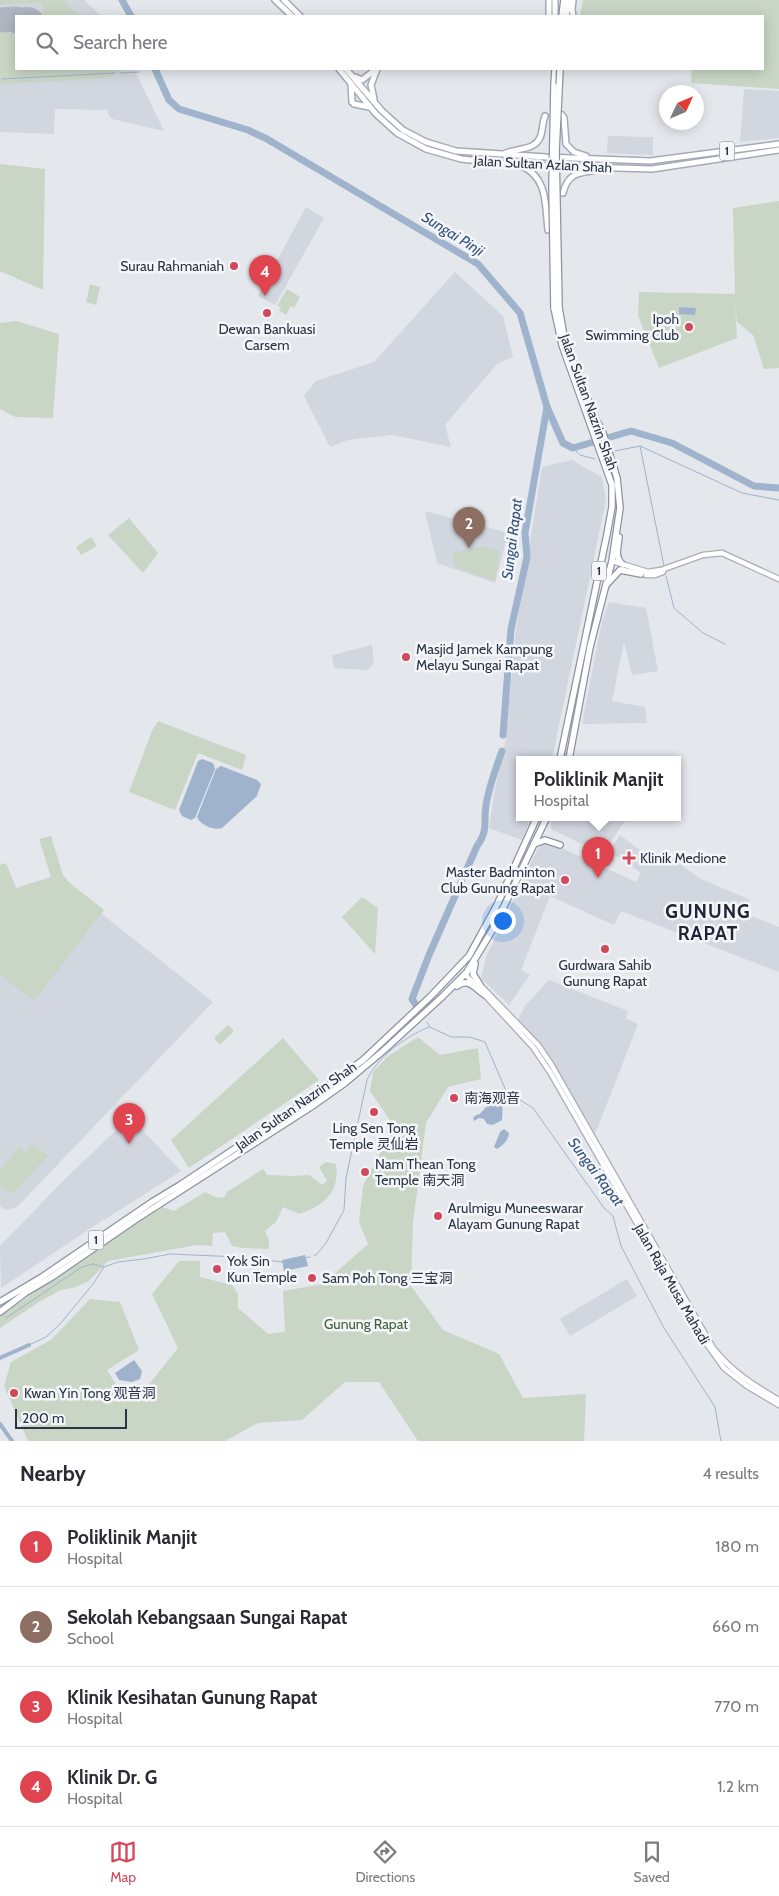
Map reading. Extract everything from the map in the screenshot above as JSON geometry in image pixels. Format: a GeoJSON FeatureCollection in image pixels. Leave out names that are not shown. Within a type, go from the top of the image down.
{"type":"FeatureCollection","features":[{"type":"Feature","properties":{"kind":"highway"},"geometry":{"type":"LineString","coordinates":[[562,15],[564,0]]}},
{"type":"Feature","properties":{"kind":"highway"},"geometry":{"type":"LineString","coordinates":[[566,15],[569,0]]}},
{"type":"Feature","properties":{"kind":"highway","name":"Jalan Sultan Nazrin Shah"},"geometry":{"type":"LineString","coordinates":[[554,70],[552,177],[557,308],[565,342],[596,420],[602,430],[608,449],[617,478],[620,508],[611,562],[590,647],[578,714],[564,756]]}},
{"type":"Feature","properties":{"kind":"highway","name":"Jalan Sultan Nazrin Shah"},"geometry":{"type":"LineString","coordinates":[[560,70],[556,151],[556,322],[562,345],[612,486],[612,507],[564,756]]}},
{"type":"Feature","properties":{"kind":"highway"},"geometry":{"type":"LineString","coordinates":[[620,508],[616,556],[623,565]]}},
{"type":"Feature","properties":{"kind":"highway"},"geometry":{"type":"LineString","coordinates":[[590,613],[594,608],[605,565],[611,562],[606,556],[609,538],[607,534]]}},
{"type":"Feature","properties":{"kind":"highway"},"geometry":{"type":"LineString","coordinates":[[606,584],[620,570],[640,574]]}},
{"type":"Feature","properties":{"kind":"highway","name":"Jalan Sultan Nazrin Shah"},"geometry":{"type":"LineString","coordinates":[[0,1302],[42,1277],[317,1094],[363,1060],[431,996],[469,956],[497,905],[535,821]]}},
{"type":"Feature","properties":{"kind":"highway","name":"Jalan Sultan Nazrin Shah"},"geometry":{"type":"LineString","coordinates":[[0,1312],[25,1293],[345,1084],[442,997],[480,953],[534,845],[543,821]]}},
{"type":"Feature","properties":{"kind":"highway"},"geometry":{"type":"LineString","coordinates":[[534,845],[545,840],[560,845]]}},
{"type":"Feature","properties":{"kind":"highway"},"geometry":{"type":"LineString","coordinates":[[480,953],[473,974],[480,985]]}},
{"type":"Feature","properties":{"kind":"highway"},"geometry":{"type":"LineString","coordinates":[[431,996],[455,976],[465,972],[464,966],[469,956]]}},
{"type":"Feature","properties":{"kind":"highway"},"geometry":{"type":"LineString","coordinates":[[442,997],[462,982],[466,982],[485,995]]}},
{"type":"Feature","properties":{"kind":"highway"},"geometry":{"type":"LineString","coordinates":[[0,1308],[25,1293]]}},
{"type":"Feature","properties":{"kind":"main road"},"geometry":{"type":"LineString","coordinates":[[275,0],[291,15]]}},
{"type":"Feature","properties":{"kind":"main road"},"geometry":{"type":"LineString","coordinates":[[284,0],[299,15]]}},
{"type":"Feature","properties":{"kind":"main road"},"geometry":{"type":"LineString","coordinates":[[549,15],[550,0]]}},
{"type":"Feature","properties":{"kind":"main road"},"geometry":{"type":"LineString","coordinates":[[555,0],[555,15]]}},
{"type":"Feature","properties":{"kind":"main road"},"geometry":{"type":"LineString","coordinates":[[573,0],[573,15]]}},
{"type":"Feature","properties":{"kind":"main road","name":"Jalan Sultan Azlan Shah"},"geometry":{"type":"LineString","coordinates":[[340,70],[370,107],[397,133],[426,149],[461,159],[518,165],[652,169],[779,150]]}},
{"type":"Feature","properties":{"kind":"main road","name":"Jalan Sultan Azlan Shah"},"geometry":{"type":"LineString","coordinates":[[347,70],[375,104],[403,130],[426,142],[456,151],[655,161],[779,144]]}},
{"type":"Feature","properties":{"kind":"main road"},"geometry":{"type":"LineString","coordinates":[[350,74],[362,80],[376,70]]}},
{"type":"Feature","properties":{"kind":"main road"},"geometry":{"type":"LineString","coordinates":[[375,104],[371,85],[377,70]]}},
{"type":"Feature","properties":{"kind":"main road"},"geometry":{"type":"LineString","coordinates":[[350,82],[353,103],[370,107]]}},
{"type":"Feature","properties":{"kind":"main road"},"geometry":{"type":"LineString","coordinates":[[562,115],[564,118],[566,144],[569,149],[581,154],[604,159]]}},
{"type":"Feature","properties":{"kind":"main road"},"geometry":{"type":"LineString","coordinates":[[503,154],[535,144],[541,135],[545,116]]}},
{"type":"Feature","properties":{"kind":"main road"},"geometry":{"type":"LineString","coordinates":[[518,165],[532,171],[540,180],[548,230]]}},
{"type":"Feature","properties":{"kind":"main road"},"geometry":{"type":"LineString","coordinates":[[562,193],[564,186],[572,176],[608,167]]}},
{"type":"Feature","properties":{"kind":"main road"},"geometry":{"type":"LineString","coordinates":[[611,562],[648,572],[661,570],[710,553],[722,553],[779,578]]}},
{"type":"Feature","properties":{"kind":"main road"},"geometry":{"type":"LineString","coordinates":[[611,562],[640,574],[655,575],[710,556],[728,556]]}},
{"type":"Feature","properties":{"kind":"main road","name":"Jalan Raja Musa Mahadi"},"geometry":{"type":"LineString","coordinates":[[465,972],[480,985],[542,1051],[713,1348],[726,1365],[744,1379],[779,1400]]}},
{"type":"Feature","properties":{"kind":"main road","name":"Jalan Raja Musa Mahadi"},"geometry":{"type":"LineString","coordinates":[[465,972],[538,1054],[704,1340],[724,1368],[747,1386],[779,1405]]}},
{"type":"Feature","properties":{"kind":"main road"},"geometry":{"type":"LineString","coordinates":[[671,1273],[673,1280],[671,1283],[676,1285],[681,1291]]}},
{"type":"Feature","properties":{"kind":"shaded area"},"geometry":{"type":"Polygon","coordinates":[[[0,0],[84,0],[100,15],[15,15],[15,70],[134,70],[164,131],[112,119],[108,114],[108,110],[55,109],[54,134],[0,132],[0,0]]]}},
{"type":"Feature","properties":{"kind":"shaded area"},"geometry":{"type":"Polygon","coordinates":[[[744,89],[779,91],[779,138],[740,142],[744,89]]]}},
{"type":"Feature","properties":{"kind":"shaded area"},"geometry":{"type":"Polygon","coordinates":[[[608,136],[653,137],[653,155],[607,153],[608,136]]]}},
{"type":"Feature","properties":{"kind":"shaded area"},"geometry":{"type":"Polygon","coordinates":[[[306,207],[324,218],[275,305],[258,296],[306,207]]]}},
{"type":"Feature","properties":{"kind":"shaded area"},"geometry":{"type":"Polygon","coordinates":[[[455,272],[503,316],[513,357],[497,364],[445,425],[451,447],[392,435],[348,440],[330,447],[304,396],[316,381],[374,362],[455,272]]]}},
{"type":"Feature","properties":{"kind":"shaded area"},"geometry":{"type":"Polygon","coordinates":[[[572,460],[602,477],[606,500],[553,756],[516,756],[516,821],[529,821],[522,840],[489,828],[495,788],[506,738],[515,636],[542,467],[572,460]]]}},
{"type":"Feature","properties":{"kind":"shaded area"},"geometry":{"type":"Polygon","coordinates":[[[425,511],[508,533],[495,583],[437,563],[425,511]]]}},
{"type":"Feature","properties":{"kind":"shaded area"},"geometry":{"type":"Polygon","coordinates":[[[609,602],[646,608],[658,671],[632,675],[624,642],[612,701],[645,707],[647,723],[582,724],[602,621],[609,602]]]}},
{"type":"Feature","properties":{"kind":"shaded area"},"geometry":{"type":"Polygon","coordinates":[[[372,645],[374,663],[368,670],[334,668],[332,655],[372,645]]]}},
{"type":"Feature","properties":{"kind":"shaded area"},"geometry":{"type":"Polygon","coordinates":[[[552,821],[625,821],[602,854],[551,829],[552,821]]]}},
{"type":"Feature","properties":{"kind":"shaded area"},"geometry":{"type":"Polygon","coordinates":[[[620,835],[660,866],[669,856],[699,878],[750,900],[746,914],[779,927],[779,972],[621,911],[614,925],[550,896],[521,970],[530,975],[509,1005],[481,978],[486,957],[540,844],[546,841],[636,882],[641,873],[610,851],[620,835]]]}},
{"type":"Feature","properties":{"kind":"shaded area"},"geometry":{"type":"Polygon","coordinates":[[[59,880],[213,1002],[17,1207],[5,1210],[0,1206],[0,920],[59,880]]]}},
{"type":"Feature","properties":{"kind":"shaded area"},"geometry":{"type":"Polygon","coordinates":[[[549,980],[628,1011],[626,1018],[638,1024],[595,1134],[542,1045],[518,1019],[525,1006],[549,980]]]}},
{"type":"Feature","properties":{"kind":"shaded area"},"geometry":{"type":"Polygon","coordinates":[[[130,1117],[181,1171],[104,1220],[78,1194],[103,1220],[1,1288],[0,1246],[63,1181],[130,1117]]]}},
{"type":"Feature","properties":{"kind":"shaded area"},"geometry":{"type":"Polygon","coordinates":[[[627,1279],[637,1296],[570,1336],[560,1319],[627,1279]]]}},
{"type":"Feature","properties":{"kind":"green space"},"geometry":{"type":"Polygon","coordinates":[[[0,0],[64,0],[78,15],[43,15],[42,3],[0,5],[0,0]]]}},
{"type":"Feature","properties":{"kind":"green space"},"geometry":{"type":"Polygon","coordinates":[[[583,0],[779,0],[779,89],[691,83],[692,70],[764,70],[764,15],[580,15],[583,0]]]}},
{"type":"Feature","properties":{"kind":"green space"},"geometry":{"type":"Polygon","coordinates":[[[0,31],[9,31],[15,37],[15,70],[116,70],[113,76],[106,78],[0,84],[0,31]]]}},
{"type":"Feature","properties":{"kind":"green space"},"geometry":{"type":"Polygon","coordinates":[[[0,164],[45,169],[43,290],[0,271],[0,164]]]}},
{"type":"Feature","properties":{"kind":"green space"},"geometry":{"type":"Polygon","coordinates":[[[779,201],[779,368],[764,369],[753,335],[737,322],[735,302],[737,338],[659,368],[638,315],[639,292],[735,294],[733,208],[779,201]]]}},
{"type":"Feature","properties":{"kind":"green space"},"geometry":{"type":"Polygon","coordinates":[[[90,284],[100,287],[96,305],[86,302],[90,284]]]}},
{"type":"Feature","properties":{"kind":"green space"},"geometry":{"type":"Polygon","coordinates":[[[287,289],[300,297],[294,308],[291,306],[286,315],[279,310],[281,307],[277,306],[287,289]]]}},
{"type":"Feature","properties":{"kind":"green space"},"geometry":{"type":"Polygon","coordinates":[[[16,321],[59,334],[53,418],[15,417],[0,409],[0,323],[16,321]]]}},
{"type":"Feature","properties":{"kind":"green space"},"geometry":{"type":"Polygon","coordinates":[[[129,518],[158,553],[143,573],[108,535],[129,518]]]}},
{"type":"Feature","properties":{"kind":"green space"},"geometry":{"type":"Polygon","coordinates":[[[91,537],[97,546],[81,555],[76,547],[91,537]]]}},
{"type":"Feature","properties":{"kind":"green space"},"geometry":{"type":"Polygon","coordinates":[[[483,546],[499,551],[495,581],[455,567],[453,553],[483,546]]]}},
{"type":"Feature","properties":{"kind":"green space"},"geometry":{"type":"Polygon","coordinates":[[[158,721],[246,755],[242,770],[198,753],[175,810],[129,792],[152,731],[158,721]]]}},
{"type":"Feature","properties":{"kind":"green space"},"geometry":{"type":"Polygon","coordinates":[[[51,836],[63,875],[70,883],[104,910],[34,1001],[0,975],[0,865],[6,863],[16,888],[51,877],[39,839],[51,836]]]}},
{"type":"Feature","properties":{"kind":"green space"},"geometry":{"type":"Polygon","coordinates":[[[362,897],[378,908],[375,954],[342,917],[362,897]]]}},
{"type":"Feature","properties":{"kind":"green space"},"geometry":{"type":"Polygon","coordinates":[[[228,1025],[234,1031],[220,1045],[214,1038],[228,1025]]]}},
{"type":"Feature","properties":{"kind":"green space","name":"Gunung Rapat"},"geometry":{"type":"Polygon","coordinates":[[[418,1037],[440,1055],[478,1048],[481,1079],[448,1087],[426,1123],[413,1223],[411,1286],[443,1330],[499,1354],[523,1398],[586,1394],[584,1441],[418,1441],[379,1382],[345,1382],[302,1420],[258,1423],[225,1441],[28,1441],[4,1386],[11,1362],[51,1340],[90,1299],[120,1302],[139,1350],[107,1370],[117,1386],[146,1388],[178,1348],[152,1294],[179,1261],[200,1261],[200,1277],[232,1285],[238,1294],[238,1308],[268,1334],[285,1332],[283,1291],[323,1284],[368,1244],[359,1222],[363,1186],[394,1126],[370,1091],[373,1072],[387,1057],[418,1037]]]}},
{"type":"Feature","properties":{"kind":"green space"},"geometry":{"type":"Polygon","coordinates":[[[283,1038],[319,1080],[189,1168],[171,1140],[283,1038]]]}},
{"type":"Feature","properties":{"kind":"green space"},"geometry":{"type":"Polygon","coordinates":[[[32,1144],[48,1156],[13,1193],[9,1193],[0,1186],[0,1170],[19,1147],[26,1152],[32,1144]]]}},
{"type":"Feature","properties":{"kind":"green space"},"geometry":{"type":"Polygon","coordinates":[[[326,1162],[336,1164],[337,1174],[333,1190],[323,1202],[299,1214],[283,1207],[276,1222],[265,1231],[269,1241],[269,1249],[232,1246],[225,1232],[213,1233],[212,1246],[197,1245],[108,1261],[89,1281],[76,1287],[61,1290],[0,1328],[0,1316],[127,1229],[163,1207],[174,1211],[205,1192],[215,1197],[224,1198],[227,1192],[263,1169],[267,1175],[309,1175],[322,1185],[327,1181],[319,1167],[326,1162]]]}},
{"type":"Feature","properties":{"kind":"water"},"geometry":{"type":"Polygon","coordinates":[[[679,307],[696,308],[695,315],[679,314],[679,307]]]}},
{"type":"Feature","properties":{"kind":"water"},"geometry":{"type":"Polygon","coordinates":[[[202,759],[213,763],[215,769],[195,818],[191,820],[182,816],[179,810],[198,761],[202,759]]]}},
{"type":"Feature","properties":{"kind":"water"},"geometry":{"type":"Polygon","coordinates":[[[221,766],[257,780],[261,784],[257,796],[222,828],[215,829],[204,825],[197,817],[216,769],[221,766]]]}},
{"type":"Feature","properties":{"kind":"water"},"geometry":{"type":"Polygon","coordinates":[[[493,1092],[501,1100],[502,1120],[493,1125],[487,1124],[484,1119],[479,1118],[474,1121],[473,1118],[486,1107],[485,1103],[493,1092]]]}},
{"type":"Feature","properties":{"kind":"water"},"geometry":{"type":"Polygon","coordinates":[[[504,1129],[509,1133],[508,1138],[497,1149],[494,1147],[500,1132],[504,1129]]]}},
{"type":"Feature","properties":{"kind":"water"},"geometry":{"type":"Polygon","coordinates":[[[305,1255],[308,1266],[284,1271],[282,1260],[305,1255]]]}},
{"type":"Feature","properties":{"kind":"water"},"geometry":{"type":"Polygon","coordinates":[[[134,1360],[142,1371],[140,1379],[132,1382],[119,1380],[115,1373],[134,1360]]]}},
{"type":"Feature","properties":{"kind":"waterway","name":"Sungai Pinji"},"geometry":{"type":"LineString","coordinates":[[122,0],[130,15]]}},
{"type":"Feature","properties":{"kind":"waterway","name":"Sungai Pinji"},"geometry":{"type":"LineString","coordinates":[[155,70],[169,100],[179,109],[248,130],[267,139],[478,264],[520,313],[547,407],[563,443],[573,448],[631,431],[672,443],[754,486],[779,488]]}},
{"type":"Feature","properties":{"kind":"waterway"},"geometry":{"type":"LineString","coordinates":[[120,73],[139,72]]}},
{"type":"Feature","properties":{"kind":"waterway"},"geometry":{"type":"LineString","coordinates":[[2,79],[115,73]]}},
{"type":"Feature","properties":{"kind":"waterway","name":"Sungai Rapat"},"geometry":{"type":"LineString","coordinates":[[503,735],[511,629],[527,557],[525,533],[547,407]]}},
{"type":"Feature","properties":{"kind":"waterway"},"geometry":{"type":"LineString","coordinates":[[640,446],[664,566]]}},
{"type":"Feature","properties":{"kind":"waterway"},"geometry":{"type":"LineString","coordinates":[[615,451],[640,446],[742,493],[779,500]]}},
{"type":"Feature","properties":{"kind":"waterway"},"geometry":{"type":"LineString","coordinates":[[573,448],[580,455],[595,459]]}},
{"type":"Feature","properties":{"kind":"waterway"},"geometry":{"type":"LineString","coordinates":[[666,576],[674,608],[703,633],[725,644]]}},
{"type":"Feature","properties":{"kind":"waterway","name":"Sungai Rapat"},"geometry":{"type":"LineString","coordinates":[[416,1005],[412,999],[429,955],[483,835],[487,798],[502,751]]}},
{"type":"Feature","properties":{"kind":"waterway","name":"Sungai Rapat"},"geometry":{"type":"LineString","coordinates":[[427,1022],[430,1027],[451,1037],[470,1037],[485,1042],[506,1091],[533,1108],[604,1208],[613,1216],[621,1246],[664,1328],[715,1407],[721,1441]]}},
{"type":"Feature","properties":{"kind":"waterway"},"geometry":{"type":"LineString","coordinates":[[314,1256],[326,1243],[344,1210],[346,1178],[367,1080],[378,1063],[393,1048],[429,1027]]}},
{"type":"Feature","properties":{"kind":"waterway"},"geometry":{"type":"LineString","coordinates":[[29,1345],[46,1337],[60,1324],[93,1284],[104,1267],[118,1262],[170,1254],[239,1257],[283,1262]]}},
{"type":"Feature","properties":{"kind":"waterway"},"geometry":{"type":"LineString","coordinates":[[305,1258],[310,1257]]}},
{"type":"Feature","properties":{"kind":"waterway"},"geometry":{"type":"LineString","coordinates":[[6,1318],[82,1267],[93,1264],[104,1267]]}},
{"type":"Feature","properties":{"kind":"waterway"},"geometry":{"type":"LineString","coordinates":[[0,1358],[29,1345]]}},
{"type":"Feature","properties":{"kind":"waterway"},"geometry":{"type":"LineString","coordinates":[[0,1424],[12,1441]]}},
{"type":"Feature","properties":{"kind":"taxiway"},"geometry":{"type":"LineString","coordinates":[[0,18],[24,12],[36,15]]}},
{"type":"Feature","properties":{"kind":"taxiway"},"geometry":{"type":"LineString","coordinates":[[0,22],[15,29]]}},
{"type":"Feature","properties":{"kind":"runway"},"geometry":{"type":"LineString","coordinates":[[0,20],[15,19]]}},
{"type":"Feature","properties":{"kind":"place","name":"Surau Rahmaniah"},"geometry":{"type":"Point","coordinates":[234,266]}},
{"type":"Feature","properties":{"kind":"place","name":"Klinik Dr. G"},"geometry":{"type":"Point","coordinates":[265,296]}},
{"type":"Feature","properties":{"kind":"place","name":"Dewan Bankuasi Carsem"},"geometry":{"type":"Point","coordinates":[267,313]}},
{"type":"Feature","properties":{"kind":"place","name":"Ipoh Swimming Club"},"geometry":{"type":"Point","coordinates":[689,327]}},
{"type":"Feature","properties":{"kind":"place","name":"Sekolah Kebangsaan Sungai Rapat"},"geometry":{"type":"Point","coordinates":[469,548]}},
{"type":"Feature","properties":{"kind":"place","name":"Masjid Jamek Kampung Melayu Sungai Rapat"},"geometry":{"type":"Point","coordinates":[406,657]}},
{"type":"Feature","properties":{"kind":"place","name":"Klinik Medione"},"geometry":{"type":"Point","coordinates":[629,858]}},
{"type":"Feature","properties":{"kind":"place","name":"Poliklinik Manjit"},"geometry":{"type":"Point","coordinates":[598,878]}},
{"type":"Feature","properties":{"kind":"place","name":"Master Badminton Club Gunung Rapat"},"geometry":{"type":"Point","coordinates":[565,880]}},
{"type":"Feature","properties":{"kind":"place","name":"Gurdwara Sahib Gunung Rapat"},"geometry":{"type":"Point","coordinates":[605,949]}},
{"type":"Feature","properties":{"kind":"place","name":"南海观音"},"geometry":{"type":"Point","coordinates":[454,1098]}},
{"type":"Feature","properties":{"kind":"place","name":"Ling Sen Tong Temple 灵仙岩"},"geometry":{"type":"Point","coordinates":[374,1112]}},
{"type":"Feature","properties":{"kind":"place","name":"Klinik Kesihatan Gunung Rapat"},"geometry":{"type":"Point","coordinates":[129,1144]}},
{"type":"Feature","properties":{"kind":"place","name":"Nam Thean Tong Temple 南天洞"},"geometry":{"type":"Point","coordinates":[365,1172]}},
{"type":"Feature","properties":{"kind":"place","name":"Arulmigu Muneeswarar Alayam Gunung Rapat"},"geometry":{"type":"Point","coordinates":[438,1216]}},
{"type":"Feature","properties":{"kind":"place","name":"Yok Sin Kun Temple"},"geometry":{"type":"Point","coordinates":[217,1269]}},
{"type":"Feature","properties":{"kind":"place","name":"Sam Poh Tong 三宝洞"},"geometry":{"type":"Point","coordinates":[312,1278]}},
{"type":"Feature","properties":{"kind":"place","name":"Kwan Yin Tong 观音洞"},"geometry":{"type":"Point","coordinates":[14,1393]}},
{"type":"Feature","properties":{"kind":"district","name":"GUNUNG RAPAT"},"geometry":{"type":"Point","coordinates":[708,922]}}]}
